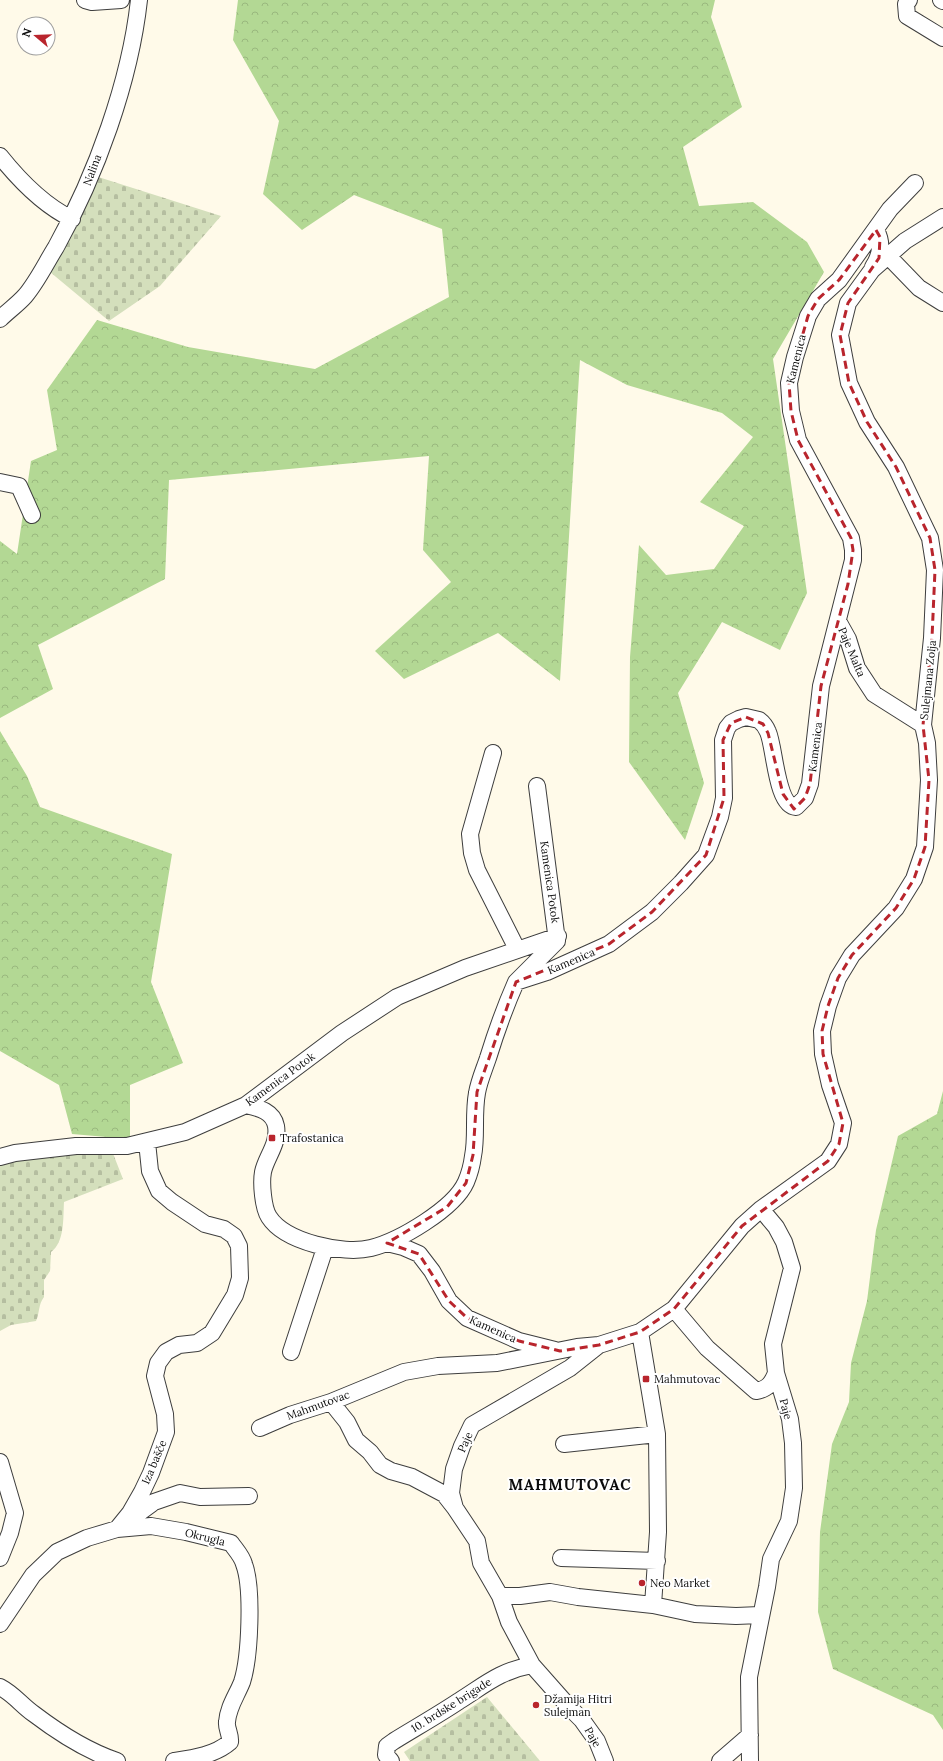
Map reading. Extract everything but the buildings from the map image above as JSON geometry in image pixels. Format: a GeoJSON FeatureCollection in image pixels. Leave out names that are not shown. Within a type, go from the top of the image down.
{"type":"FeatureCollection","features":[{"type":"Feature","properties":{"kind":"street"},"geometry":{"type":"LineString","coordinates":[[85,0],[92,2],[121,0]]}},
{"type":"Feature","properties":{"kind":"street","name":"Nalina"},"geometry":{"type":"LineString","coordinates":[[0,319],[25,296],[44,267],[72,219],[92,175],[113,114],[136,26],[139,0]]}},
{"type":"Feature","properties":{"kind":"street"},"geometry":{"type":"LineString","coordinates":[[909,0],[906,4],[907,16],[943,38]]}},
{"type":"Feature","properties":{"kind":"street"},"geometry":{"type":"LineString","coordinates":[[0,156],[15,175],[36,194],[62,214],[72,219]]}},
{"type":"Feature","properties":{"kind":"street","name":"Kamenica"},"geometry":{"type":"LineString","coordinates":[[516,982],[547,972],[609,944],[652,912],[706,855],[720,817],[724,798],[723,740],[727,728],[731,723],[746,717],[759,720],[763,724],[768,733],[783,794],[791,807],[796,807],[801,803],[810,784],[821,686],[853,560],[853,550],[851,538],[798,440],[791,411],[789,383],[795,357],[808,316],[818,299],[839,280],[890,209],[915,183]]}},
{"type":"Feature","properties":{"kind":"street","name":"Sulejmana Zolja"},"geometry":{"type":"LineString","coordinates":[[761,1209],[828,1161],[839,1144],[843,1123],[830,1085],[822,1054],[822,1031],[828,1006],[838,978],[852,955],[896,908],[914,879],[925,846],[929,780],[927,743],[923,725],[932,638],[935,570],[930,538],[896,467],[867,422],[849,383],[840,335],[848,303],[872,270],[905,241],[943,218]]}},
{"type":"Feature","properties":{"kind":"street"},"geometry":{"type":"LineString","coordinates":[[872,270],[879,258],[881,245],[880,237],[876,230]]}},
{"type":"Feature","properties":{"kind":"street"},"geometry":{"type":"LineString","coordinates":[[888,256],[919,288],[943,303]]}},
{"type":"Feature","properties":{"kind":"street"},"geometry":{"type":"LineString","coordinates":[[0,482],[19,486],[32,515]]}},
{"type":"Feature","properties":{"kind":"street","name":"Paje Malta"},"geometry":{"type":"LineString","coordinates":[[838,621],[848,638],[857,668],[874,694],[923,725]]}},
{"type":"Feature","properties":{"kind":"street"},"geometry":{"type":"LineString","coordinates":[[493,753],[470,834],[472,853],[477,870],[517,949]]}},
{"type":"Feature","properties":{"kind":"street","name":"Kamenica Potok"},"geometry":{"type":"LineString","coordinates":[[0,1157],[15,1153],[76,1146],[127,1146],[185,1132],[246,1105],[342,1033],[397,997],[465,968],[558,936],[537,786]]}},
{"type":"Feature","properties":{"kind":"street","name":"Kamenica"},"geometry":{"type":"LineString","coordinates":[[246,1105],[263,1109],[272,1118],[276,1127],[273,1149],[263,1172],[262,1192],[268,1216],[282,1228],[305,1242],[325,1248],[351,1250],[370,1249],[387,1243],[447,1207],[466,1183],[473,1155],[474,1120],[477,1092],[499,1025],[516,982],[553,947],[558,941],[558,936]]}},
{"type":"Feature","properties":{"kind":"street","name":"Iza bašče"},"geometry":{"type":"LineString","coordinates":[[117,1528],[130,1513],[142,1492],[151,1473],[166,1432],[165,1414],[155,1376],[158,1363],[166,1352],[180,1345],[198,1343],[212,1333],[236,1295],[240,1278],[239,1246],[234,1236],[224,1229],[206,1224],[194,1217],[159,1191],[150,1172],[147,1142]]}},
{"type":"Feature","properties":{"kind":"street","name":"Mahmutovac"},"geometry":{"type":"LineString","coordinates":[[260,1428],[290,1415],[331,1402],[404,1372],[438,1366],[497,1363],[599,1345],[640,1332],[674,1309],[742,1226],[761,1209]]}},
{"type":"Feature","properties":{"kind":"street","name":"Paje"},"geometry":{"type":"LineString","coordinates":[[750,1761],[749,1677],[771,1559],[789,1522],[794,1488],[794,1443],[790,1419],[776,1373],[773,1344],[792,1268],[776,1227],[761,1209]]}},
{"type":"Feature","properties":{"kind":"street","name":"Kamenica"},"geometry":{"type":"LineString","coordinates":[[387,1243],[403,1247],[419,1254],[432,1271],[449,1301],[467,1318],[519,1341],[560,1351]]}},
{"type":"Feature","properties":{"kind":"street"},"geometry":{"type":"LineString","coordinates":[[291,1352],[325,1248]]}},
{"type":"Feature","properties":{"kind":"street"},"geometry":{"type":"LineString","coordinates":[[674,1309],[707,1348],[756,1391],[764,1390],[772,1383],[776,1373]]}},
{"type":"Feature","properties":{"kind":"street"},"geometry":{"type":"LineString","coordinates":[[640,1332],[657,1434],[657,1561],[654,1605]]}},
{"type":"Feature","properties":{"kind":"street","name":"Paje"},"geometry":{"type":"LineString","coordinates":[[599,1345],[570,1368],[472,1425],[462,1446],[454,1469],[451,1493],[455,1508],[477,1541],[481,1563],[500,1596],[510,1622],[532,1665],[582,1720],[597,1741],[605,1761]]}},
{"type":"Feature","properties":{"kind":"street"},"geometry":{"type":"LineString","coordinates":[[331,1402],[347,1422],[356,1440],[370,1452],[380,1465],[391,1471],[412,1477],[444,1494],[455,1508]]}},
{"type":"Feature","properties":{"kind":"street"},"geometry":{"type":"LineString","coordinates":[[564,1444],[657,1434]]}},
{"type":"Feature","properties":{"kind":"street"},"geometry":{"type":"LineString","coordinates":[[0,1558],[10,1533],[15,1512],[1,1465]]}},
{"type":"Feature","properties":{"kind":"street"},"geometry":{"type":"LineString","coordinates":[[117,1528],[154,1502],[180,1493],[200,1497],[249,1496]]}},
{"type":"Feature","properties":{"kind":"street","name":"Okrugla"},"geometry":{"type":"LineString","coordinates":[[0,1624],[33,1575],[57,1552],[87,1538],[117,1528],[151,1526],[186,1532],[231,1543],[244,1563],[248,1578],[248,1643],[247,1662],[242,1682],[229,1709],[226,1724],[231,1735],[230,1742],[222,1750],[174,1761]]}},
{"type":"Feature","properties":{"kind":"street"},"geometry":{"type":"LineString","coordinates":[[561,1558],[657,1561]]}},
{"type":"Feature","properties":{"kind":"street"},"geometry":{"type":"LineString","coordinates":[[500,1596],[520,1596],[550,1592],[578,1597],[654,1605],[694,1614],[736,1616],[760,1615]]}},
{"type":"Feature","properties":{"kind":"street","name":"10. brdske brigade"},"geometry":{"type":"LineString","coordinates":[[391,1761],[386,1755],[387,1746],[394,1741],[460,1701],[497,1676],[515,1668],[532,1665]]}},
{"type":"Feature","properties":{"kind":"street"},"geometry":{"type":"LineString","coordinates":[[0,1687],[13,1694],[32,1713],[84,1748],[117,1761]]}},
{"type":"Feature","properties":{"kind":"street"},"geometry":{"type":"LineString","coordinates":[[720,1761],[750,1734]]}},
{"type":"Feature","properties":{"kind":"highlighted area"},"geometry":{"type":"Polygon","coordinates":[[[876,230],[880,237],[879,258],[848,303],[840,335],[849,383],[867,422],[896,467],[930,538],[935,570],[932,638],[923,725],[929,780],[925,847],[914,879],[896,908],[852,955],[838,978],[828,1006],[822,1031],[823,1054],[843,1123],[839,1144],[828,1161],[742,1226],[674,1309],[640,1332],[599,1345],[560,1351],[519,1341],[467,1318],[449,1301],[419,1254],[387,1243],[447,1207],[466,1183],[473,1155],[477,1092],[516,982],[609,944],[652,912],[706,855],[724,798],[723,740],[731,723],[746,717],[763,724],[768,733],[783,794],[794,809],[805,798],[810,784],[821,686],[848,584],[853,550],[851,538],[798,440],[791,411],[789,383],[808,316],[818,299],[839,280],[876,230]]]}},
{"type":"Feature","properties":{"kind":"green space"},"geometry":{"type":"Polygon","coordinates":[[[238,0],[715,0],[711,17],[742,107],[683,147],[699,206],[753,202],[807,242],[824,272],[773,359],[807,593],[780,650],[722,622],[678,693],[704,783],[685,840],[629,762],[630,657],[639,545],[666,575],[714,569],[744,526],[700,502],[753,437],[722,413],[627,385],[580,360],[560,681],[498,633],[404,679],[375,651],[451,582],[423,550],[429,456],[169,480],[165,579],[38,645],[53,689],[0,718],[0,541],[17,554],[31,461],[57,450],[47,390],[97,320],[188,347],[315,369],[449,297],[442,229],[354,195],[302,230],[263,194],[279,121],[233,40],[238,0]]]}},
{"type":"Feature","properties":{"kind":"green space"},"geometry":{"type":"Polygon","coordinates":[[[92,175],[221,216],[160,286],[109,321],[44,267],[92,175]]]}},
{"type":"Feature","properties":{"kind":"green space"},"geometry":{"type":"Polygon","coordinates":[[[0,731],[27,776],[40,807],[172,854],[151,982],[183,1063],[130,1085],[130,1139],[72,1134],[59,1085],[0,1051],[0,731]]]}},
{"type":"Feature","properties":{"kind":"green space"},"geometry":{"type":"Polygon","coordinates":[[[943,1091],[943,1730],[933,1715],[833,1669],[818,1612],[820,1532],[832,1444],[849,1402],[851,1363],[867,1301],[876,1230],[898,1136],[937,1114],[943,1091]]]}},
{"type":"Feature","properties":{"kind":"green space"},"geometry":{"type":"Polygon","coordinates":[[[112,1151],[123,1179],[64,1202],[61,1236],[56,1248],[51,1252],[50,1271],[44,1280],[44,1297],[36,1321],[11,1325],[0,1331],[0,1164],[21,1158],[112,1151]]]}},
{"type":"Feature","properties":{"kind":"green space"},"geometry":{"type":"Polygon","coordinates":[[[487,1697],[540,1761],[410,1761],[404,1752],[487,1697]]]}},
{"type":"Feature","properties":{"kind":"place","name":"Trafostanica"},"geometry":{"type":"Point","coordinates":[272,1138]}},
{"type":"Feature","properties":{"kind":"place","name":"Mahmutovac"},"geometry":{"type":"Point","coordinates":[646,1379]}},
{"type":"Feature","properties":{"kind":"place","name":"Neo Market"},"geometry":{"type":"Point","coordinates":[642,1583]}},
{"type":"Feature","properties":{"kind":"place","name":"Džamija Hitri Sulejman"},"geometry":{"type":"Point","coordinates":[536,1705]}},
{"type":"Feature","properties":{"kind":"district","name":"MAHMUTOVAC"},"geometry":{"type":"Point","coordinates":[570,1485]}}]}
